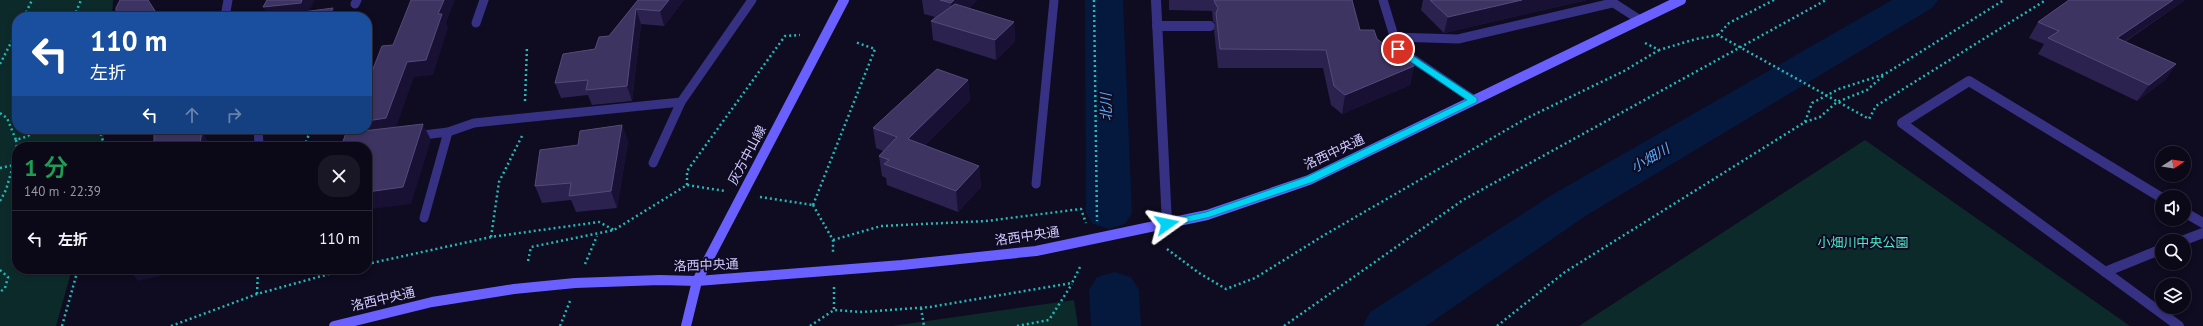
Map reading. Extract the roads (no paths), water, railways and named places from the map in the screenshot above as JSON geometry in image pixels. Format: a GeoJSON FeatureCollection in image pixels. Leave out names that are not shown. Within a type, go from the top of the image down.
{"type":"FeatureCollection","features":[{"type":"Feature","properties":{"kind":"street","name":"灰方中山線"},"geometry":{"type":"LineString","coordinates":[[686,326],[697,281],[844,0]]}},
{"type":"Feature","properties":{"kind":"street"},"geometry":{"type":"LineString","coordinates":[[1156,0],[1167,224]]}},
{"type":"Feature","properties":{"kind":"street","name":"洛西中央通"},"geometry":{"type":"LineString","coordinates":[[334,326],[365,316],[432,302],[514,288],[575,283],[660,280],[697,281],[902,265],[1036,251],[1207,215],[1310,180],[1681,0]]}},
{"type":"Feature","properties":{"kind":"street"},"geometry":{"type":"LineString","coordinates":[[1157,26],[1210,26]]}},
{"type":"Feature","properties":{"kind":"street"},"geometry":{"type":"LineString","coordinates":[[2155,194],[1969,81],[1902,124],[2179,326]]}},
{"type":"Feature","properties":{"kind":"street"},"geometry":{"type":"LineString","coordinates":[[2191,216],[2203,223]]}},
{"type":"Feature","properties":{"kind":"street"},"geometry":{"type":"LineString","coordinates":[[2191,238],[2203,233]]}},
{"type":"Feature","properties":{"kind":"street"},"geometry":{"type":"LineString","coordinates":[[2105,272],[2155,252]]}},
{"type":"Feature","properties":{"kind":"lane"},"geometry":{"type":"LineString","coordinates":[[226,12],[228,0]]}},
{"type":"Feature","properties":{"kind":"lane"},"geometry":{"type":"LineString","coordinates":[[476,23],[484,0]]}},
{"type":"Feature","properties":{"kind":"lane"},"geometry":{"type":"LineString","coordinates":[[653,163],[681,102],[752,0]]}},
{"type":"Feature","properties":{"kind":"lane"},"geometry":{"type":"LineString","coordinates":[[1036,184],[1054,0]]}},
{"type":"Feature","properties":{"kind":"lane"},"geometry":{"type":"LineString","coordinates":[[1383,0],[1398,49],[1474,100]]}},
{"type":"Feature","properties":{"kind":"lane"},"geometry":{"type":"LineString","coordinates":[[1395,37],[1458,39],[1610,1],[1640,20]]}},
{"type":"Feature","properties":{"kind":"lane"},"geometry":{"type":"LineString","coordinates":[[409,137],[448,132],[474,123],[681,102]]}},
{"type":"Feature","properties":{"kind":"lane"},"geometry":{"type":"LineString","coordinates":[[424,218],[448,132]]}},
{"type":"Feature","properties":{"kind":"waterway","name":"北川"},"geometry":{"type":"LineString","coordinates":[[1104,0],[1109,213]]}},
{"type":"Feature","properties":{"kind":"waterway","name":"小畑川"},"geometry":{"type":"LineString","coordinates":[[1388,326],[1571,204],[1919,0]]}},
{"type":"Feature","properties":{"kind":"waterway","name":"北川"},"geometry":{"type":"LineString","coordinates":[[1114,290],[1116,326]]}},
{"type":"Feature","properties":{"kind":"park label","name":"小畑川中央公園"},"geometry":{"type":"Point","coordinates":[1863,242]}}]}
